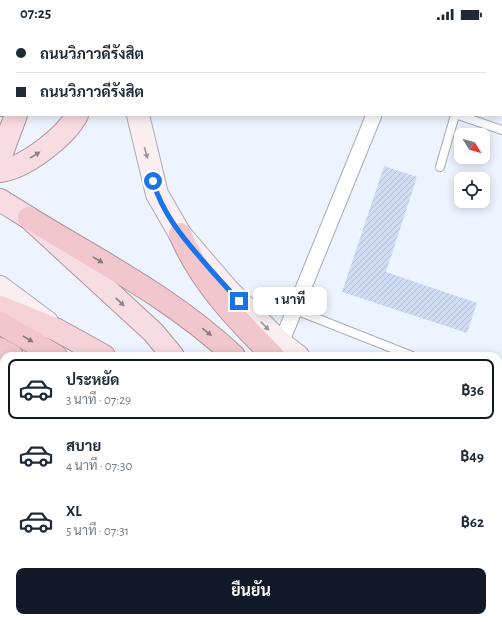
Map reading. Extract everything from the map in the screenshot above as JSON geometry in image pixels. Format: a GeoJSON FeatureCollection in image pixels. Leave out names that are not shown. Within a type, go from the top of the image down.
{"type":"FeatureCollection","features":[{"type":"Feature","properties":{"kind":"highway"},"geometry":{"type":"LineString","coordinates":[[29,218],[183,313],[229,352]]}},
{"type":"Feature","properties":{"kind":"highway"},"geometry":{"type":"LineString","coordinates":[[180,234],[188,254],[199,272],[232,313],[277,349]]}},
{"type":"Feature","properties":{"kind":"highway"},"geometry":{"type":"LineString","coordinates":[[0,307],[56,330],[97,352]]}},
{"type":"Feature","properties":{"kind":"highway"},"geometry":{"type":"LineString","coordinates":[[0,322],[49,352]]}},
{"type":"Feature","properties":{"kind":"main road"},"geometry":{"type":"LineString","coordinates":[[0,158],[16,116]]}},
{"type":"Feature","properties":{"kind":"main road"},"geometry":{"type":"LineString","coordinates":[[0,171],[24,162],[43,151],[60,136],[76,116]]}},
{"type":"Feature","properties":{"kind":"main road"},"geometry":{"type":"LineString","coordinates":[[138,116],[157,194],[180,234]]}},
{"type":"Feature","properties":{"kind":"main road"},"geometry":{"type":"LineString","coordinates":[[0,200],[29,218],[153,332],[170,352]]}},
{"type":"Feature","properties":{"kind":"main road"},"geometry":{"type":"LineString","coordinates":[[0,287],[56,330]]}},
{"type":"Feature","properties":{"kind":"street"},"geometry":{"type":"LineString","coordinates":[[277,349],[374,116]]}},
{"type":"Feature","properties":{"kind":"lane"},"geometry":{"type":"LineString","coordinates":[[440,167],[455,116]]}},
{"type":"Feature","properties":{"kind":"lane"},"geometry":{"type":"LineString","coordinates":[[461,116],[502,130]]}},
{"type":"Feature","properties":{"kind":"lane"},"geometry":{"type":"LineString","coordinates":[[293,309],[402,352]]}},
{"type":"Feature","properties":{"kind":"building"},"geometry":{"type":"Polygon","coordinates":[[[384,166],[417,177],[386,272],[477,303],[467,333],[342,292],[384,166]]]}},
{"type":"Feature","properties":{"kind":"route"},"geometry":{"type":"LineString","coordinates":[[153,181],[157,194],[180,234],[239,301]]}}]}
